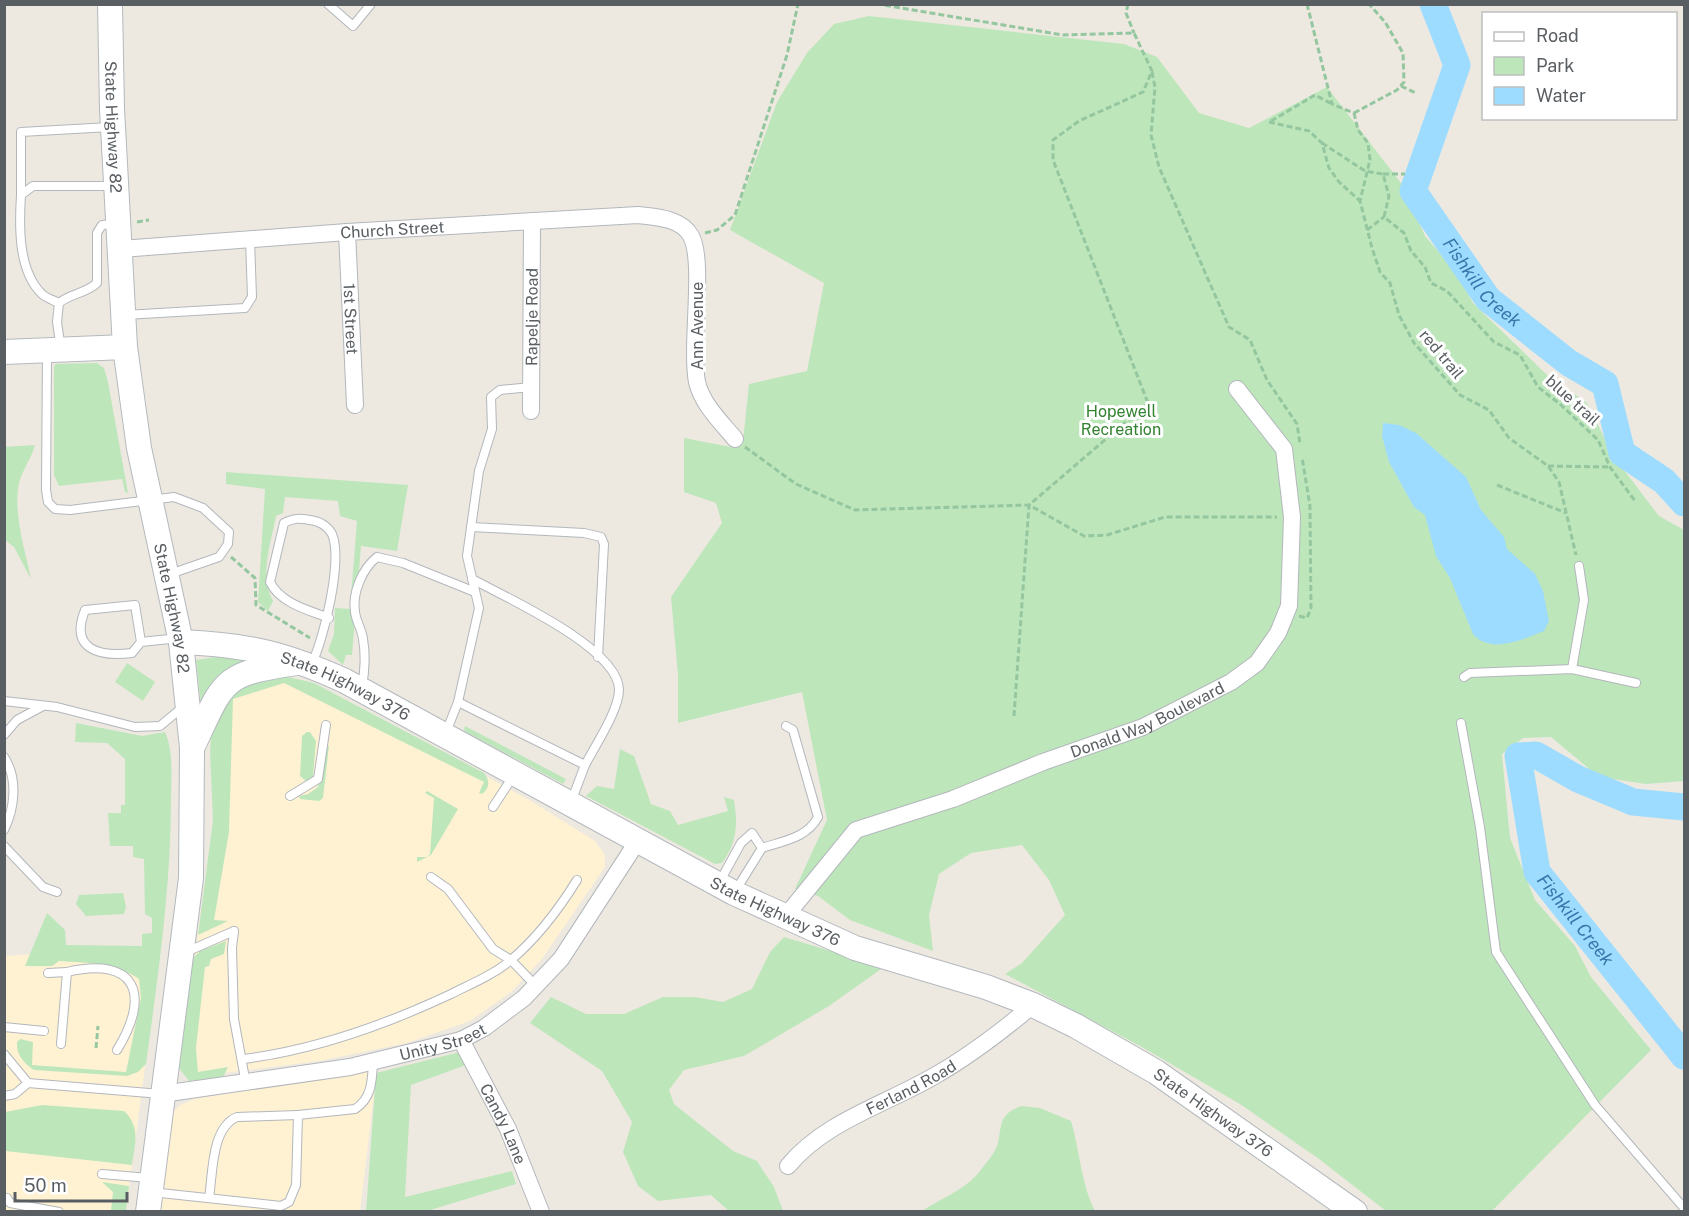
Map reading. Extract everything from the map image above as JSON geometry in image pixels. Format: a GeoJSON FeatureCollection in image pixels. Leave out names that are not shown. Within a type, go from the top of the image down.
{"type":"FeatureCollection","features":[{"type":"Feature","properties":{"kind":"main road","name":"State Highway 82"},"geometry":{"type":"LineString","coordinates":[[110,4],[113,126],[125,347],[139,448],[180,640],[192,748],[191,878],[151,1194]]}},
{"type":"Feature","properties":{"kind":"main road"},"geometry":{"type":"LineString","coordinates":[[4,352],[125,347]]}},
{"type":"Feature","properties":{"kind":"main road","name":"State Highway 376"},"geometry":{"type":"LineString","coordinates":[[180,640],[307,657],[445,736],[726,889],[855,948],[933,969],[1033,1005],[1156,1072],[1355,1212]]}},
{"type":"Feature","properties":{"kind":"main road"},"geometry":{"type":"LineString","coordinates":[[192,748],[217,697],[230,681],[244,672],[307,657]]}},
{"type":"Feature","properties":{"kind":"street","name":"Church Street"},"geometry":{"type":"LineString","coordinates":[[121,249],[347,232],[638,215],[664,218],[680,224],[691,235]]}},
{"type":"Feature","properties":{"kind":"street","name":"Rapelje Road"},"geometry":{"type":"LineString","coordinates":[[531,411],[532,221]]}},
{"type":"Feature","properties":{"kind":"street","name":"1st Street"},"geometry":{"type":"LineString","coordinates":[[347,232],[355,405]]}},
{"type":"Feature","properties":{"kind":"street","name":"Ann Avenue"},"geometry":{"type":"LineString","coordinates":[[691,235],[697,256],[694,336],[698,383],[707,405],[735,439]]}},
{"type":"Feature","properties":{"kind":"street","name":"Donald Way Boulevard"},"geometry":{"type":"LineString","coordinates":[[785,917],[856,830],[953,799],[1043,762],[1143,727],[1231,682],[1257,663],[1278,633],[1290,606],[1292,517],[1284,449],[1237,389]]}},
{"type":"Feature","properties":{"kind":"street","name":"Unity Street"},"geometry":{"type":"LineString","coordinates":[[162,1094],[246,1084],[373,1062],[461,1040],[484,1028],[536,986],[561,958],[637,842]]}},
{"type":"Feature","properties":{"kind":"street","name":"Ferland Road"},"geometry":{"type":"LineString","coordinates":[[788,1166],[802,1149],[834,1128],[936,1075],[992,1039],[1033,1005]]}},
{"type":"Feature","properties":{"kind":"street","name":"Candy Lane"},"geometry":{"type":"LineString","coordinates":[[461,1040],[508,1129],[541,1212]]}},
{"type":"Feature","properties":{"kind":"lane"},"geometry":{"type":"LineString","coordinates":[[328,4],[353,26],[371,4]]}},
{"type":"Feature","properties":{"kind":"lane"},"geometry":{"type":"LineString","coordinates":[[59,303],[43,296],[32,281],[22,250],[21,132],[113,126]]}},
{"type":"Feature","properties":{"kind":"lane"},"geometry":{"type":"LineString","coordinates":[[21,195],[33,186],[117,186]]}},
{"type":"Feature","properties":{"kind":"lane"},"geometry":{"type":"LineString","coordinates":[[120,223],[102,225],[97,233],[97,283],[86,293],[68,296],[59,303],[46,490],[48,502],[55,509],[70,510],[174,496],[203,508],[229,532],[225,552],[199,565],[166,575]]}},
{"type":"Feature","properties":{"kind":"lane"},"geometry":{"type":"LineString","coordinates":[[124,315],[245,308],[252,297],[250,239]]}},
{"type":"Feature","properties":{"kind":"lane"},"geometry":{"type":"LineString","coordinates":[[445,736],[458,702],[479,608],[466,556],[479,471],[492,429],[491,397],[501,390],[531,387]]}},
{"type":"Feature","properties":{"kind":"lane"},"geometry":{"type":"LineString","coordinates":[[307,657],[320,648],[329,618],[334,547],[332,535],[326,526],[316,521],[296,517],[284,523],[270,582],[273,589],[287,601],[329,618]]}},
{"type":"Feature","properties":{"kind":"lane"},"geometry":{"type":"LineString","coordinates":[[471,528],[584,533],[601,537],[604,544],[598,657]]}},
{"type":"Feature","properties":{"kind":"lane"},"geometry":{"type":"LineString","coordinates":[[362,690],[366,663],[363,636],[355,611],[357,589],[368,564],[377,557],[403,563],[475,592]]}},
{"type":"Feature","properties":{"kind":"lane"},"geometry":{"type":"LineString","coordinates":[[1572,669],[1584,600],[1579,566]]}},
{"type":"Feature","properties":{"kind":"lane"},"geometry":{"type":"LineString","coordinates":[[472,579],[570,632],[610,667],[618,682],[619,691],[611,714],[585,765],[570,805]]}},
{"type":"Feature","properties":{"kind":"lane"},"geometry":{"type":"LineString","coordinates":[[141,642],[135,604],[85,610],[81,621],[81,637],[87,646],[96,652],[117,655],[132,653],[141,642],[180,640]]}},
{"type":"Feature","properties":{"kind":"lane"},"geometry":{"type":"LineString","coordinates":[[1464,677],[1470,673],[1572,669],[1636,683]]}},
{"type":"Feature","properties":{"kind":"lane"},"geometry":{"type":"LineString","coordinates":[[4,701],[43,706],[135,727],[160,726],[188,704]]}},
{"type":"Feature","properties":{"kind":"lane"},"geometry":{"type":"LineString","coordinates":[[458,702],[585,765]]}},
{"type":"Feature","properties":{"kind":"lane"},"geometry":{"type":"LineString","coordinates":[[4,735],[17,720],[43,706]]}},
{"type":"Feature","properties":{"kind":"lane"},"geometry":{"type":"LineString","coordinates":[[1461,723],[1480,827],[1496,952],[1595,1105],[1684,1208]]}},
{"type":"Feature","properties":{"kind":"lane"},"geometry":{"type":"LineString","coordinates":[[290,796],[318,779],[326,725]]}},
{"type":"Feature","properties":{"kind":"lane"},"geometry":{"type":"LineString","coordinates":[[726,889],[762,848],[803,834],[812,828],[818,817],[793,730],[786,726]]}},
{"type":"Feature","properties":{"kind":"lane"},"geometry":{"type":"LineString","coordinates":[[4,757],[12,778],[12,813],[4,830]]}},
{"type":"Feature","properties":{"kind":"lane"},"geometry":{"type":"LineString","coordinates":[[493,807],[515,774]]}},
{"type":"Feature","properties":{"kind":"lane"},"geometry":{"type":"LineString","coordinates":[[726,889],[741,843],[752,833],[762,848]]}},
{"type":"Feature","properties":{"kind":"lane"},"geometry":{"type":"LineString","coordinates":[[4,846],[43,887],[57,892]]}},
{"type":"Feature","properties":{"kind":"lane"},"geometry":{"type":"LineString","coordinates":[[431,877],[448,889],[493,949],[511,960],[536,986]]}},
{"type":"Feature","properties":{"kind":"lane"},"geometry":{"type":"LineString","coordinates":[[243,1059],[314,1046],[405,1015],[486,977],[511,960],[558,910],[577,880]]}},
{"type":"Feature","properties":{"kind":"lane"},"geometry":{"type":"LineString","coordinates":[[183,953],[234,931],[234,1019],[246,1084]]}},
{"type":"Feature","properties":{"kind":"lane"},"geometry":{"type":"LineString","coordinates":[[48,973],[108,969],[120,972],[129,978],[135,994],[134,1011],[130,1029],[117,1050]]}},
{"type":"Feature","properties":{"kind":"lane"},"geometry":{"type":"LineString","coordinates":[[61,1044],[71,971]]}},
{"type":"Feature","properties":{"kind":"lane"},"geometry":{"type":"LineString","coordinates":[[4,1027],[44,1031]]}},
{"type":"Feature","properties":{"kind":"lane"},"geometry":{"type":"LineString","coordinates":[[4,1054],[28,1083]]}},
{"type":"Feature","properties":{"kind":"lane"},"geometry":{"type":"LineString","coordinates":[[209,1198],[219,1137],[229,1120],[237,1117],[298,1115],[355,1109],[362,1104],[372,1085],[373,1062]]}},
{"type":"Feature","properties":{"kind":"lane"},"geometry":{"type":"LineString","coordinates":[[4,1096],[15,1094],[28,1083],[162,1094]]}},
{"type":"Feature","properties":{"kind":"lane"},"geometry":{"type":"LineString","coordinates":[[102,1174],[151,1194],[281,1206],[289,1202],[296,1185],[298,1115]]}},
{"type":"Feature","properties":{"kind":"lane"},"geometry":{"type":"LineString","coordinates":[[7,1198],[10,1203],[59,1212]]}},
{"type":"Feature","properties":{"kind":"path"},"geometry":{"type":"LineString","coordinates":[[691,235],[717,230],[735,214],[787,55],[798,4]]}},
{"type":"Feature","properties":{"kind":"path"},"geometry":{"type":"LineString","coordinates":[[877,4],[1064,35],[1134,33]]}},
{"type":"Feature","properties":{"kind":"path"},"geometry":{"type":"LineString","coordinates":[[1128,4],[1126,13],[1152,71],[1155,87],[1151,135],[1159,167],[1229,327],[1250,340],[1267,380],[1297,424],[1311,506],[1311,608],[1307,618],[1286,615]]}},
{"type":"Feature","properties":{"kind":"path"},"geometry":{"type":"LineString","coordinates":[[1307,4],[1332,104]]}},
{"type":"Feature","properties":{"kind":"path"},"geometry":{"type":"LineString","coordinates":[[1369,4],[1385,22],[1403,53],[1404,82],[1401,86],[1354,113],[1315,95],[1269,122],[1310,131],[1322,143],[1365,171],[1405,174]]}},
{"type":"Feature","properties":{"kind":"path"},"geometry":{"type":"LineString","coordinates":[[1014,716],[1029,505],[1148,402],[1053,160],[1053,140],[1079,121],[1143,92],[1152,71]]}},
{"type":"Feature","properties":{"kind":"path"},"geometry":{"type":"LineString","coordinates":[[1401,86],[1416,93]]}},
{"type":"Feature","properties":{"kind":"path","name":"red trail"},"geometry":{"type":"LineString","coordinates":[[1354,113],[1358,130],[1368,143],[1370,160],[1365,171],[1360,201],[1380,272],[1390,283],[1399,315],[1414,343],[1460,395],[1489,410],[1509,438],[1548,466],[1559,482],[1579,566]]}},
{"type":"Feature","properties":{"kind":"path"},"geometry":{"type":"LineString","coordinates":[[1322,143],[1329,168],[1339,182],[1360,201]]}},
{"type":"Feature","properties":{"kind":"path"},"geometry":{"type":"LineString","coordinates":[[1367,230],[1384,217],[1389,196],[1383,174]]}},
{"type":"Feature","properties":{"kind":"path","name":"blue trail"},"geometry":{"type":"LineString","coordinates":[[1384,217],[1404,233],[1412,251],[1425,267],[1431,283],[1447,291],[1453,301],[1472,315],[1494,342],[1520,355],[1538,387],[1562,405],[1598,440],[1610,466],[1635,501]]}},
{"type":"Feature","properties":{"kind":"path"},"geometry":{"type":"LineString","coordinates":[[735,439],[796,484],[855,510],[1029,505],[1084,536],[1107,535],[1165,517],[1282,517]]}},
{"type":"Feature","properties":{"kind":"path"},"geometry":{"type":"LineString","coordinates":[[1548,466],[1610,466]]}},
{"type":"Feature","properties":{"kind":"path"},"geometry":{"type":"LineString","coordinates":[[1497,485],[1566,513]]}},
{"type":"Feature","properties":{"kind":"path"},"geometry":{"type":"LineString","coordinates":[[225,552],[255,578],[256,605],[312,639],[307,657]]}},
{"type":"Feature","properties":{"kind":"path"},"geometry":{"type":"LineString","coordinates":[[96,1048],[99,1026]]}},
{"type":"Feature","properties":{"kind":"shaded area"},"geometry":{"type":"Polygon","coordinates":[[[279,678],[467,766],[531,801],[595,841],[605,855],[605,867],[542,959],[511,992],[470,1021],[407,1043],[319,1061],[192,1077],[192,982],[198,931],[215,846],[227,697],[279,678]]]}},
{"type":"Feature","properties":{"kind":"shaded area"},"geometry":{"type":"Polygon","coordinates":[[[61,952],[160,954],[126,1211],[5,1212],[5,956],[61,952]]]}},
{"type":"Feature","properties":{"kind":"shaded area"},"geometry":{"type":"Polygon","coordinates":[[[377,1070],[360,1211],[160,1212],[174,1111],[180,1105],[194,1099],[377,1070]]]}},
{"type":"Feature","properties":{"kind":"green space","name":"Hopewell Recreation"},"geometry":{"type":"Polygon","coordinates":[[[869,16],[1124,44],[1157,57],[1199,113],[1249,128],[1327,87],[1404,187],[1425,236],[1457,273],[1473,303],[1547,375],[1587,403],[1614,457],[1659,516],[1684,530],[1684,781],[1646,784],[1599,777],[1551,737],[1523,738],[1502,754],[1510,838],[1535,900],[1575,946],[1591,977],[1651,1050],[1492,1211],[1386,1211],[1319,1159],[1240,1104],[1140,1046],[1005,974],[1022,963],[1065,915],[1049,880],[1022,845],[971,853],[939,874],[929,915],[933,951],[850,920],[818,896],[795,889],[827,820],[802,692],[678,723],[678,675],[671,597],[722,523],[716,503],[684,492],[684,438],[736,448],[743,441],[749,384],[807,371],[824,283],[730,230],[777,102],[807,53],[834,24],[869,16]]]}},
{"type":"Feature","properties":{"kind":"green space"},"geometry":{"type":"Polygon","coordinates":[[[97,363],[104,368],[108,382],[128,493],[125,492],[122,479],[59,486],[54,475],[54,366],[56,364],[97,363]]]}},
{"type":"Feature","properties":{"kind":"green space"},"geometry":{"type":"Polygon","coordinates":[[[35,445],[20,478],[18,495],[20,531],[31,579],[14,547],[5,540],[4,447],[35,445]]]}},
{"type":"Feature","properties":{"kind":"green space"},"geometry":{"type":"Polygon","coordinates":[[[226,472],[408,485],[397,551],[361,546],[352,655],[346,655],[343,665],[328,651],[334,634],[335,608],[350,609],[357,521],[340,516],[338,501],[285,497],[283,513],[276,516],[267,559],[267,581],[273,601],[268,611],[258,602],[265,489],[226,484],[226,472]]]}},
{"type":"Feature","properties":{"kind":"green space"},"geometry":{"type":"Polygon","coordinates":[[[216,657],[257,661],[201,705],[196,660],[216,657]]]}},
{"type":"Feature","properties":{"kind":"green space"},"geometry":{"type":"Polygon","coordinates":[[[127,663],[155,682],[143,701],[115,682],[127,663]]]}},
{"type":"Feature","properties":{"kind":"green space"},"geometry":{"type":"Polygon","coordinates":[[[276,674],[314,683],[484,773],[488,787],[482,794],[479,793],[484,782],[284,683],[233,699],[229,832],[214,920],[228,921],[198,935],[213,820],[210,751],[212,722],[229,691],[276,674]]]}},
{"type":"Feature","properties":{"kind":"green space"},"geometry":{"type":"Polygon","coordinates":[[[76,723],[142,736],[165,732],[170,748],[169,866],[155,998],[146,1064],[138,1072],[127,1076],[34,1070],[21,1058],[17,1047],[20,1039],[33,1042],[32,1065],[126,1072],[141,998],[139,979],[111,966],[59,961],[52,966],[25,966],[47,913],[65,930],[66,945],[142,946],[142,934],[152,933],[152,918],[145,914],[144,859],[133,857],[133,846],[110,846],[108,813],[121,813],[121,805],[125,805],[125,759],[107,743],[75,742],[76,723]]]}},
{"type":"Feature","properties":{"kind":"green space"},"geometry":{"type":"Polygon","coordinates":[[[465,726],[566,779],[563,784],[464,731],[465,726]]]}},
{"type":"Feature","properties":{"kind":"green space"},"geometry":{"type":"Polygon","coordinates":[[[310,732],[316,741],[313,776],[307,782],[300,776],[302,736],[310,732]]]}},
{"type":"Feature","properties":{"kind":"green space"},"geometry":{"type":"Polygon","coordinates":[[[329,746],[323,798],[319,801],[300,799],[299,796],[308,794],[318,787],[326,747],[329,746]]]}},
{"type":"Feature","properties":{"kind":"green space"},"geometry":{"type":"Polygon","coordinates":[[[620,749],[634,756],[651,804],[670,811],[678,825],[728,811],[724,797],[734,800],[735,833],[731,848],[722,863],[715,864],[586,796],[597,786],[614,789],[620,749]]]}},
{"type":"Feature","properties":{"kind":"green space"},"geometry":{"type":"Polygon","coordinates":[[[427,791],[458,809],[431,855],[427,857],[430,854],[434,798],[425,793],[427,791]]]}},
{"type":"Feature","properties":{"kind":"green space"},"geometry":{"type":"Polygon","coordinates":[[[417,857],[427,857],[417,862],[417,857]]]}},
{"type":"Feature","properties":{"kind":"green space"},"geometry":{"type":"Polygon","coordinates":[[[123,893],[126,907],[124,914],[86,916],[76,904],[79,895],[123,893]]]}},
{"type":"Feature","properties":{"kind":"green space"},"geometry":{"type":"Polygon","coordinates":[[[784,937],[884,967],[829,1006],[744,1056],[684,1070],[669,1090],[674,1104],[733,1151],[757,1161],[774,1187],[783,1211],[729,1211],[711,1195],[658,1201],[638,1186],[623,1152],[632,1122],[602,1071],[530,1023],[551,997],[586,1014],[624,1014],[663,997],[695,997],[723,1002],[752,989],[770,952],[784,937]]]}},
{"type":"Feature","properties":{"kind":"green space"},"geometry":{"type":"Polygon","coordinates":[[[226,941],[224,954],[211,959],[209,966],[205,967],[196,1048],[198,1072],[228,1067],[223,1077],[189,1081],[179,1068],[193,958],[200,951],[226,941]]]}},
{"type":"Feature","properties":{"kind":"green space"},"geometry":{"type":"Polygon","coordinates":[[[460,1052],[466,1065],[411,1085],[405,1197],[512,1171],[516,1184],[427,1211],[366,1212],[376,1073],[460,1052]]]}},
{"type":"Feature","properties":{"kind":"green space"},"geometry":{"type":"Polygon","coordinates":[[[42,1105],[124,1111],[133,1123],[136,1136],[132,1165],[5,1151],[5,1112],[42,1105]]]}},
{"type":"Feature","properties":{"kind":"green space"},"geometry":{"type":"Polygon","coordinates":[[[1021,1106],[1040,1108],[1071,1121],[1087,1190],[1095,1211],[922,1211],[963,1187],[977,1175],[996,1149],[1005,1116],[1021,1106]]]}},
{"type":"Feature","properties":{"kind":"green space"},"geometry":{"type":"Polygon","coordinates":[[[102,1182],[129,1186],[126,1211],[111,1211],[113,1192],[102,1182]]]}},
{"type":"Feature","properties":{"kind":"water"},"geometry":{"type":"Polygon","coordinates":[[[1383,423],[1399,425],[1416,433],[1466,477],[1481,510],[1504,537],[1507,549],[1535,574],[1543,591],[1549,621],[1544,631],[1517,641],[1498,644],[1489,644],[1473,634],[1450,578],[1436,556],[1425,515],[1414,507],[1389,462],[1382,436],[1383,423]]]}},
{"type":"Feature","properties":{"kind":"waterway","name":"Fishkill Creek"},"geometry":{"type":"LineString","coordinates":[[1433,4],[1457,65],[1413,191],[1488,299],[1569,363],[1605,384],[1622,453],[1664,481],[1684,503]]}},
{"type":"Feature","properties":{"kind":"waterway","name":"Fishkill Creek"},"geometry":{"type":"LineString","coordinates":[[1684,807],[1633,802],[1578,779],[1536,755],[1518,756],[1537,872],[1684,1056]]}}]}
